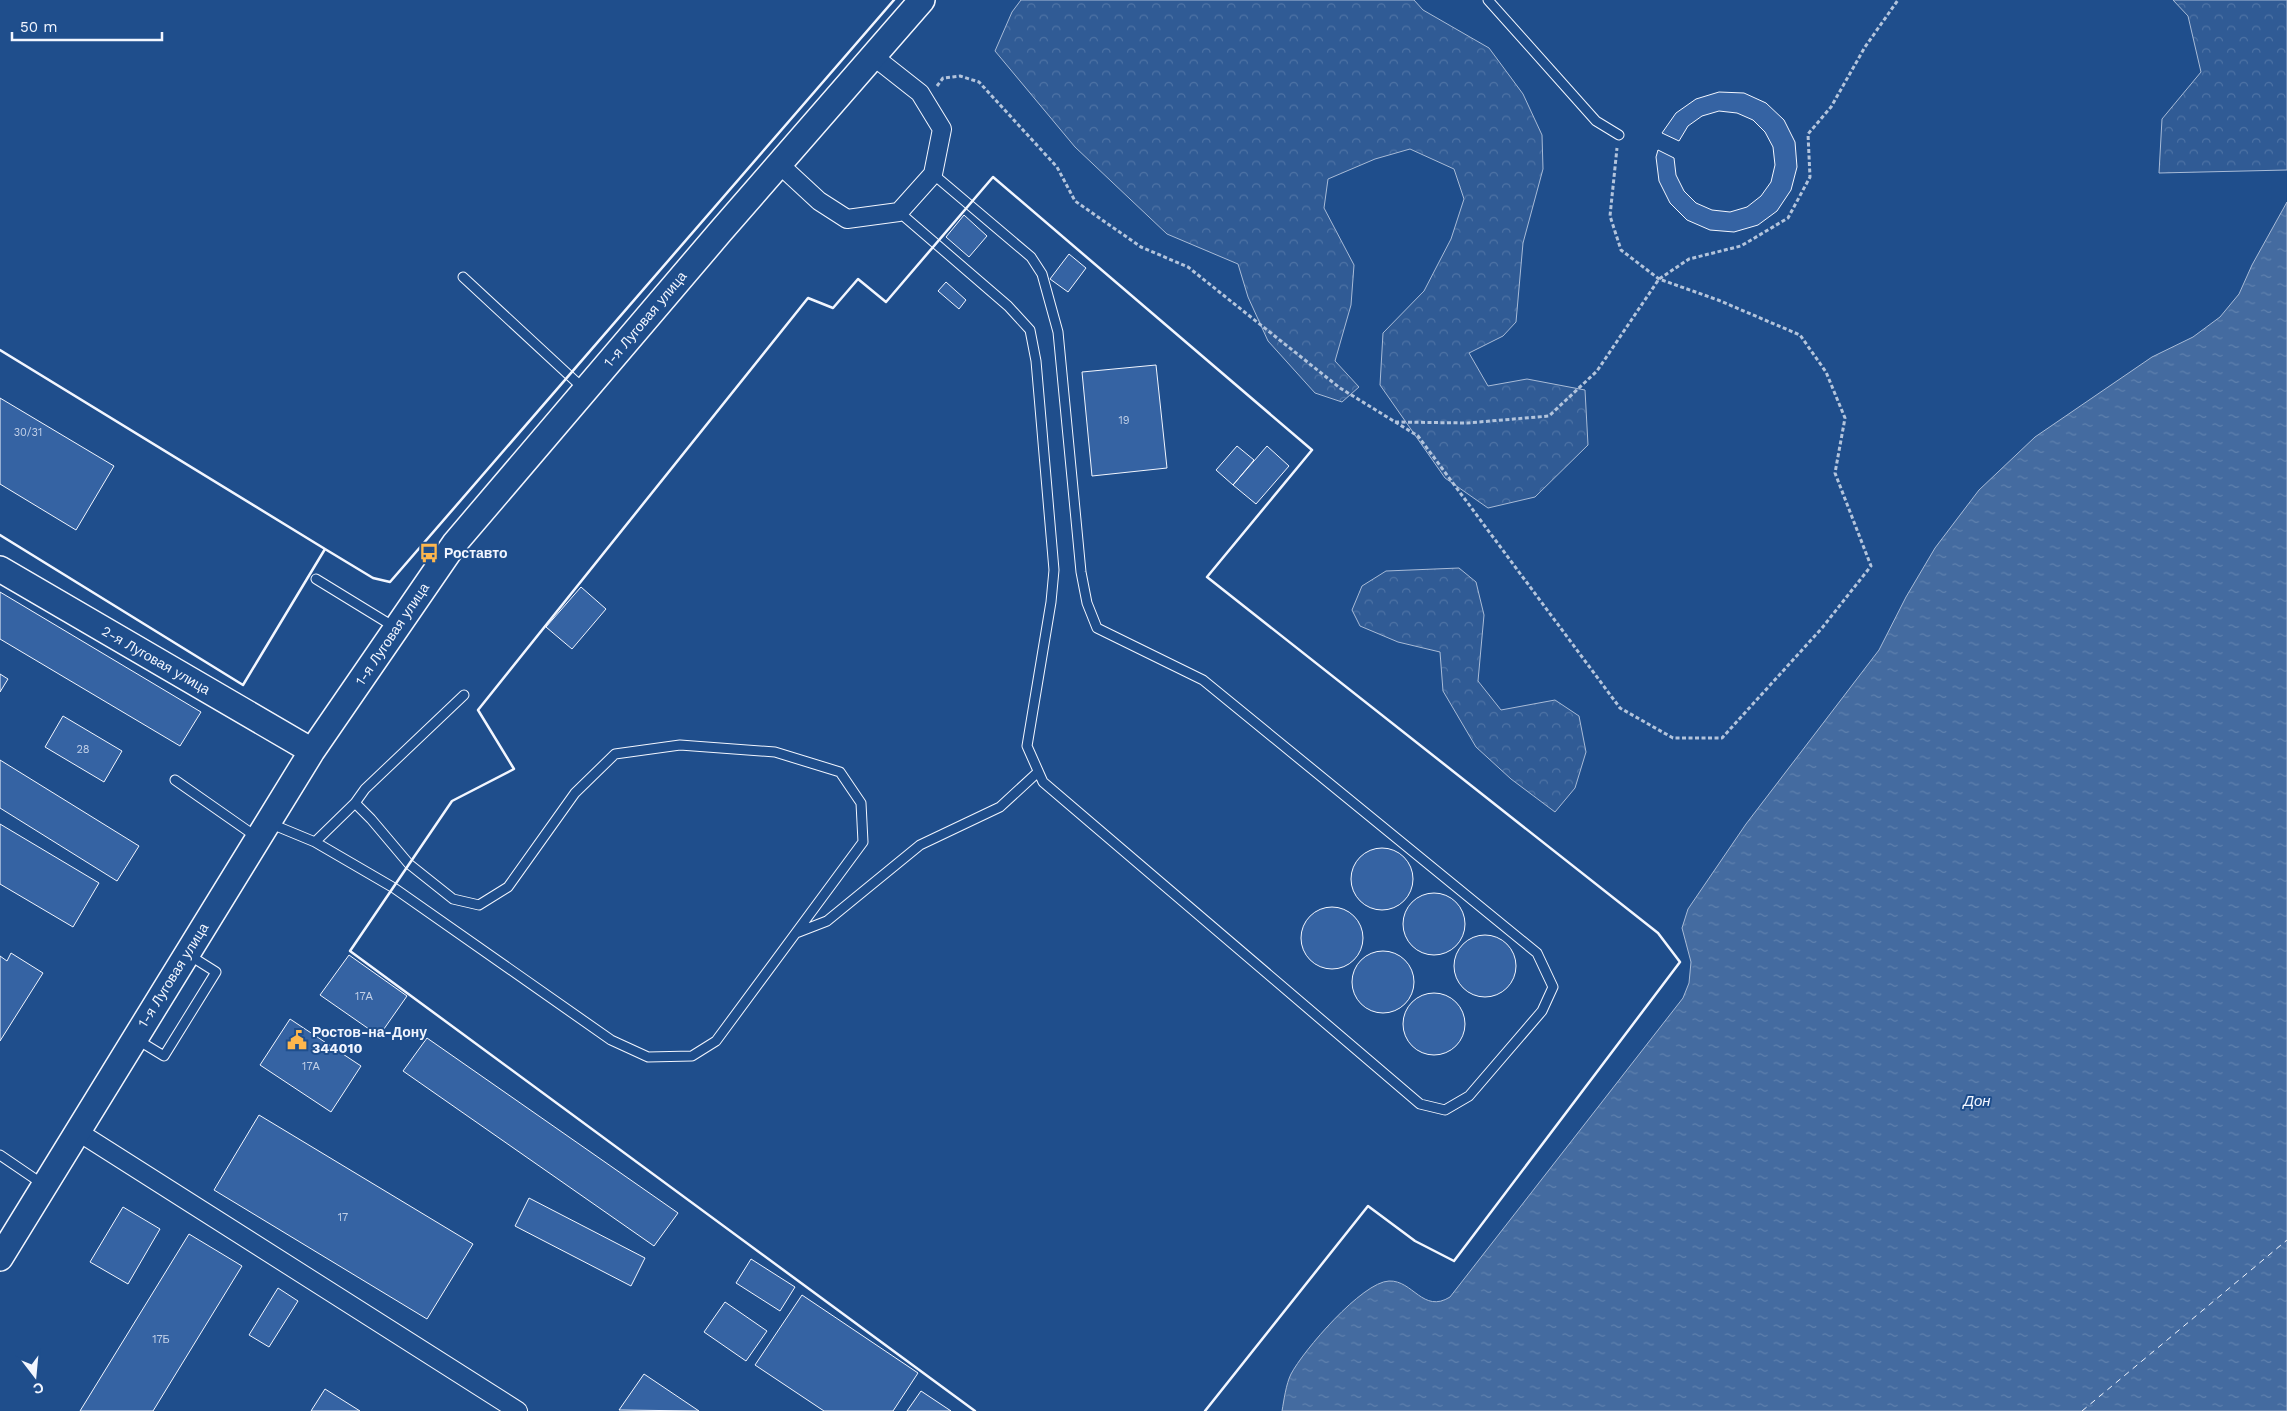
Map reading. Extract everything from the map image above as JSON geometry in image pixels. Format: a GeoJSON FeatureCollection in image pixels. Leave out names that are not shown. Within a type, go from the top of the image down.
{"type":"FeatureCollection","features":[{"type":"Feature","properties":{"kind":"main road","name":"1-я Луговая улица"},"geometry":{"type":"LineString","coordinates":[[0,1258],[76,1131],[312,751],[455,543],[922,0]]}},
{"type":"Feature","properties":{"kind":"main road","name":"2-я Луговая улица"},"geometry":{"type":"LineString","coordinates":[[0,569],[312,751]]}},
{"type":"Feature","properties":{"kind":"street"},"geometry":{"type":"LineString","coordinates":[[779,164],[819,201],[847,219],[899,212],[933,174],[942,129],[920,93],[873,56]]}},
{"type":"Feature","properties":{"kind":"street"},"geometry":{"type":"LineString","coordinates":[[76,1131],[518,1411]]}},
{"type":"Feature","properties":{"kind":"lane"},"geometry":{"type":"LineString","coordinates":[[1488,0],[1596,121],[1619,135]]}},
{"type":"Feature","properties":{"kind":"lane"},"geometry":{"type":"LineString","coordinates":[[899,212],[1008,306],[1030,330],[1036,361],[1054,570],[1051,602],[1027,746],[1043,782],[1420,1104],[1445,1110],[1469,1096],[1542,1011],[1553,986],[1537,953],[1203,680],[1097,628],[1086,603],[1081,572],[1058,332],[1042,274],[1031,257],[933,174]]}},
{"type":"Feature","properties":{"kind":"lane"},"geometry":{"type":"LineString","coordinates":[[462,277],[585,390]]}},
{"type":"Feature","properties":{"kind":"lane"},"geometry":{"type":"LineString","coordinates":[[316,579],[396,628]]}},
{"type":"Feature","properties":{"kind":"lane"},"geometry":{"type":"LineString","coordinates":[[315,842],[355,804],[365,789],[464,695]]}},
{"type":"Feature","properties":{"kind":"lane"},"geometry":{"type":"LineString","coordinates":[[175,780],[263,831],[315,842],[394,888],[611,1040],[648,1057],[692,1056],[716,1041],[863,842],[861,803],[840,772],[776,752],[680,745],[614,754],[575,793],[508,887],[479,905],[453,899],[409,864],[371,819],[355,804]]}},
{"type":"Feature","properties":{"kind":"lane"},"geometry":{"type":"LineString","coordinates":[[796,933],[827,921],[920,845],[1000,807],[1038,772]]}},
{"type":"Feature","properties":{"kind":"lane"},"geometry":{"type":"LineString","coordinates":[[134,1038],[164,1056],[185,1023],[216,972],[186,954]]}},
{"type":"Feature","properties":{"kind":"lane"},"geometry":{"type":"LineString","coordinates":[[0,1155],[44,1185]]}},
{"type":"Feature","properties":{"kind":"path"},"geometry":{"type":"LineString","coordinates":[[1394,422],[1467,423],[1549,416],[1597,371],[1659,279],[1689,259],[1742,246],[1788,218],[1810,177],[1808,134],[1830,106],[1865,47],[1898,0]]}},
{"type":"Feature","properties":{"kind":"path"},"geometry":{"type":"LineString","coordinates":[[926,103],[943,78],[960,76],[979,82],[1058,168],[1076,201],[1141,247],[1188,268],[1340,388],[1418,436],[1620,708],[1673,738],[1722,738],[1822,628],[1871,566],[1835,473],[1845,418],[1826,372],[1800,335],[1718,300],[1659,279],[1621,250],[1610,216],[1619,135]]}},
{"type":"Feature","properties":{"kind":"green space"},"geometry":{"type":"Polygon","coordinates":[[[1021,0],[1414,0],[1423,10],[1489,48],[1523,94],[1542,135],[1543,169],[1523,243],[1516,322],[1503,336],[1469,353],[1488,386],[1527,379],[1585,390],[1588,445],[1535,497],[1488,508],[1445,478],[1380,385],[1383,333],[1424,291],[1451,239],[1464,199],[1454,169],[1410,149],[1375,159],[1328,179],[1324,208],[1354,265],[1351,305],[1335,361],[1359,387],[1342,402],[1315,393],[1268,341],[1248,297],[1238,264],[1167,234],[1075,147],[995,51],[1012,12],[1021,0]]]}},
{"type":"Feature","properties":{"kind":"green space"},"geometry":{"type":"Polygon","coordinates":[[[2173,0],[2287,0],[2287,170],[2159,173],[2162,119],[2201,72],[2188,16],[2173,0]]]}},
{"type":"Feature","properties":{"kind":"green space"},"geometry":{"type":"Polygon","coordinates":[[[1459,568],[1476,582],[1484,615],[1478,681],[1501,710],[1555,700],[1579,716],[1586,752],[1575,788],[1555,812],[1511,779],[1476,747],[1443,691],[1440,652],[1398,642],[1360,626],[1352,610],[1362,586],[1386,571],[1459,568]]]}},
{"type":"Feature","properties":{"kind":"water","name":"Дон"},"geometry":{"type":"Polygon","coordinates":[[[2287,202],[2287,1411],[1282,1411],[1288,1382],[1298,1363],[1334,1319],[1364,1293],[1378,1284],[1389,1281],[1405,1285],[1432,1302],[1450,1297],[1683,998],[1689,983],[1691,962],[1682,928],[1688,909],[1746,824],[1879,650],[1906,597],[1935,548],[1979,490],[2035,437],[2152,357],[2193,337],[2220,317],[2239,294],[2252,265],[2287,202]]]}},
{"type":"Feature","properties":{"kind":"building"},"geometry":{"type":"Polygon","coordinates":[[[1719,92],[1744,93],[1766,103],[1784,120],[1795,142],[1797,167],[1791,190],[1777,211],[1758,225],[1734,232],[1710,230],[1687,220],[1670,203],[1659,181],[1656,157],[1658,150],[1674,158],[1676,175],[1684,191],[1696,203],[1712,210],[1730,212],[1747,207],[1761,196],[1771,182],[1775,165],[1773,147],[1765,132],[1753,120],[1737,113],[1719,111],[1702,116],[1688,126],[1679,141],[1662,133],[1676,113],[1696,99],[1719,92]]]}},
{"type":"Feature","properties":{"kind":"building"},"geometry":{"type":"Polygon","coordinates":[[[964,215],[987,236],[969,257],[946,237],[964,215]]]}},
{"type":"Feature","properties":{"kind":"building"},"geometry":{"type":"Polygon","coordinates":[[[1069,254],[1086,268],[1068,292],[1050,279],[1069,254]]]}},
{"type":"Feature","properties":{"kind":"building"},"geometry":{"type":"Polygon","coordinates":[[[946,282],[966,300],[959,309],[938,291],[946,282]]]}},
{"type":"Feature","properties":{"kind":"building"},"geometry":{"type":"Polygon","coordinates":[[[1156,365],[1167,468],[1092,476],[1082,372],[1156,365]]]}},
{"type":"Feature","properties":{"kind":"building"},"geometry":{"type":"Polygon","coordinates":[[[0,398],[114,466],[76,530],[0,484],[0,398]]]}},
{"type":"Feature","properties":{"kind":"building"},"geometry":{"type":"Polygon","coordinates":[[[1237,446],[1254,460],[1233,485],[1216,470],[1237,446]]]}},
{"type":"Feature","properties":{"kind":"building"},"geometry":{"type":"Polygon","coordinates":[[[1267,446],[1289,466],[1256,504],[1233,485],[1267,446]]]}},
{"type":"Feature","properties":{"kind":"building"},"geometry":{"type":"Polygon","coordinates":[[[581,587],[606,609],[572,649],[546,627],[581,587]]]}},
{"type":"Feature","properties":{"kind":"building"},"geometry":{"type":"Polygon","coordinates":[[[0,592],[201,712],[180,746],[0,639],[0,592]]]}},
{"type":"Feature","properties":{"kind":"building"},"geometry":{"type":"Polygon","coordinates":[[[0,674],[8,679],[0,692],[0,674]]]}},
{"type":"Feature","properties":{"kind":"building"},"geometry":{"type":"Polygon","coordinates":[[[63,716],[122,751],[104,782],[45,747],[63,716]]]}},
{"type":"Feature","properties":{"kind":"building"},"geometry":{"type":"Polygon","coordinates":[[[0,760],[139,846],[117,881],[0,808],[0,760]]]}},
{"type":"Feature","properties":{"kind":"building"},"geometry":{"type":"Polygon","coordinates":[[[0,824],[99,883],[73,927],[0,884],[0,824]]]}},
{"type":"Feature","properties":{"kind":"building"},"geometry":{"type":"Polygon","coordinates":[[[1382,848],[1399,853],[1404,857],[1408,862],[1413,879],[1408,896],[1404,901],[1399,905],[1382,910],[1365,905],[1360,901],[1356,896],[1351,879],[1356,862],[1360,857],[1365,853],[1382,848]]]}},
{"type":"Feature","properties":{"kind":"building"},"geometry":{"type":"Polygon","coordinates":[[[1434,893],[1446,896],[1456,902],[1462,912],[1465,924],[1462,936],[1456,946],[1446,952],[1434,955],[1422,952],[1412,946],[1406,936],[1403,924],[1406,912],[1412,902],[1422,896],[1434,893]]]}},
{"type":"Feature","properties":{"kind":"building"},"geometry":{"type":"Polygon","coordinates":[[[1332,907],[1344,910],[1354,916],[1360,926],[1363,938],[1360,950],[1354,960],[1344,966],[1332,969],[1320,966],[1310,960],[1304,950],[1301,938],[1304,926],[1310,916],[1320,910],[1332,907]]]}},
{"type":"Feature","properties":{"kind":"building"},"geometry":{"type":"Polygon","coordinates":[[[1485,935],[1497,938],[1507,944],[1513,954],[1516,966],[1513,978],[1507,988],[1497,994],[1485,997],[1473,994],[1463,988],[1457,978],[1454,966],[1457,954],[1463,944],[1473,938],[1485,935]]]}},
{"type":"Feature","properties":{"kind":"building"},"geometry":{"type":"Polygon","coordinates":[[[1383,951],[1395,954],[1405,960],[1411,970],[1414,982],[1411,994],[1405,1004],[1395,1010],[1383,1013],[1371,1010],[1361,1004],[1355,994],[1352,982],[1355,970],[1361,960],[1371,954],[1383,951]]]}},
{"type":"Feature","properties":{"kind":"building"},"geometry":{"type":"Polygon","coordinates":[[[11,953],[43,973],[0,1041],[0,956],[7,961],[11,953]]]}},
{"type":"Feature","properties":{"kind":"building"},"geometry":{"type":"Polygon","coordinates":[[[349,955],[407,996],[379,1036],[320,995],[349,955]]]}},
{"type":"Feature","properties":{"kind":"building"},"geometry":{"type":"Polygon","coordinates":[[[1434,993],[1446,996],[1456,1002],[1462,1012],[1465,1024],[1462,1036],[1456,1046],[1446,1052],[1434,1055],[1422,1052],[1412,1046],[1406,1036],[1403,1024],[1406,1012],[1412,1002],[1422,996],[1434,993]]]}},
{"type":"Feature","properties":{"kind":"building"},"geometry":{"type":"Polygon","coordinates":[[[290,1019],[361,1066],[331,1112],[260,1065],[290,1019]]]}},
{"type":"Feature","properties":{"kind":"building"},"geometry":{"type":"Polygon","coordinates":[[[427,1038],[678,1213],[654,1246],[403,1071],[427,1038]]]}},
{"type":"Feature","properties":{"kind":"building"},"geometry":{"type":"Polygon","coordinates":[[[259,1115],[473,1244],[427,1319],[214,1190],[259,1115]]]}},
{"type":"Feature","properties":{"kind":"building"},"geometry":{"type":"Polygon","coordinates":[[[529,1198],[645,1258],[631,1286],[515,1226],[529,1198]]]}},
{"type":"Feature","properties":{"kind":"building"},"geometry":{"type":"Polygon","coordinates":[[[123,1207],[160,1229],[128,1284],[90,1262],[123,1207]]]}},
{"type":"Feature","properties":{"kind":"building"},"geometry":{"type":"Polygon","coordinates":[[[189,1234],[242,1266],[153,1411],[80,1411],[189,1234]]]}},
{"type":"Feature","properties":{"kind":"building"},"geometry":{"type":"Polygon","coordinates":[[[751,1259],[795,1287],[780,1311],[736,1283],[751,1259]]]}},
{"type":"Feature","properties":{"kind":"building"},"geometry":{"type":"Polygon","coordinates":[[[278,1288],[298,1301],[269,1347],[249,1335],[278,1288]]]}},
{"type":"Feature","properties":{"kind":"building"},"geometry":{"type":"Polygon","coordinates":[[[802,1295],[918,1373],[893,1411],[824,1411],[755,1365],[802,1295]]]}},
{"type":"Feature","properties":{"kind":"building"},"geometry":{"type":"Polygon","coordinates":[[[725,1302],[767,1331],[746,1361],[704,1332],[725,1302]]]}},
{"type":"Feature","properties":{"kind":"building"},"geometry":{"type":"Polygon","coordinates":[[[644,1374],[699,1411],[619,1410],[644,1374]]]}},
{"type":"Feature","properties":{"kind":"building"},"geometry":{"type":"Polygon","coordinates":[[[325,1389],[360,1411],[311,1411],[325,1389]]]}},
{"type":"Feature","properties":{"kind":"building"},"geometry":{"type":"Polygon","coordinates":[[[921,1391],[951,1411],[907,1411],[921,1391]]]}},
{"type":"Feature","properties":{"kind":"ferry route"},"geometry":{"type":"LineString","coordinates":[[2082,1411],[2287,1240]]}},
{"type":"Feature","properties":{"kind":"wall"},"geometry":{"type":"LineString","coordinates":[[325,549],[373,578],[390,582],[894,0]]}},
{"type":"Feature","properties":{"kind":"wall"},"geometry":{"type":"LineString","coordinates":[[975,1411],[350,951],[452,801],[514,769],[478,710],[808,298],[833,308],[858,279],[886,302],[993,177],[1312,450],[1207,577],[1658,933],[1680,962],[1454,1261],[1415,1241],[1368,1206],[1205,1411]]}},
{"type":"Feature","properties":{"kind":"wall"},"geometry":{"type":"LineString","coordinates":[[0,350],[325,549],[243,685],[0,535]]}},
{"type":"Feature","properties":{"kind":"place","name":"Роставто"},"geometry":{"type":"Point","coordinates":[429,553]}},
{"type":"Feature","properties":{"kind":"place","name":"Ростов-на-Дону 344010"},"geometry":{"type":"Point","coordinates":[297,1040]}}]}
